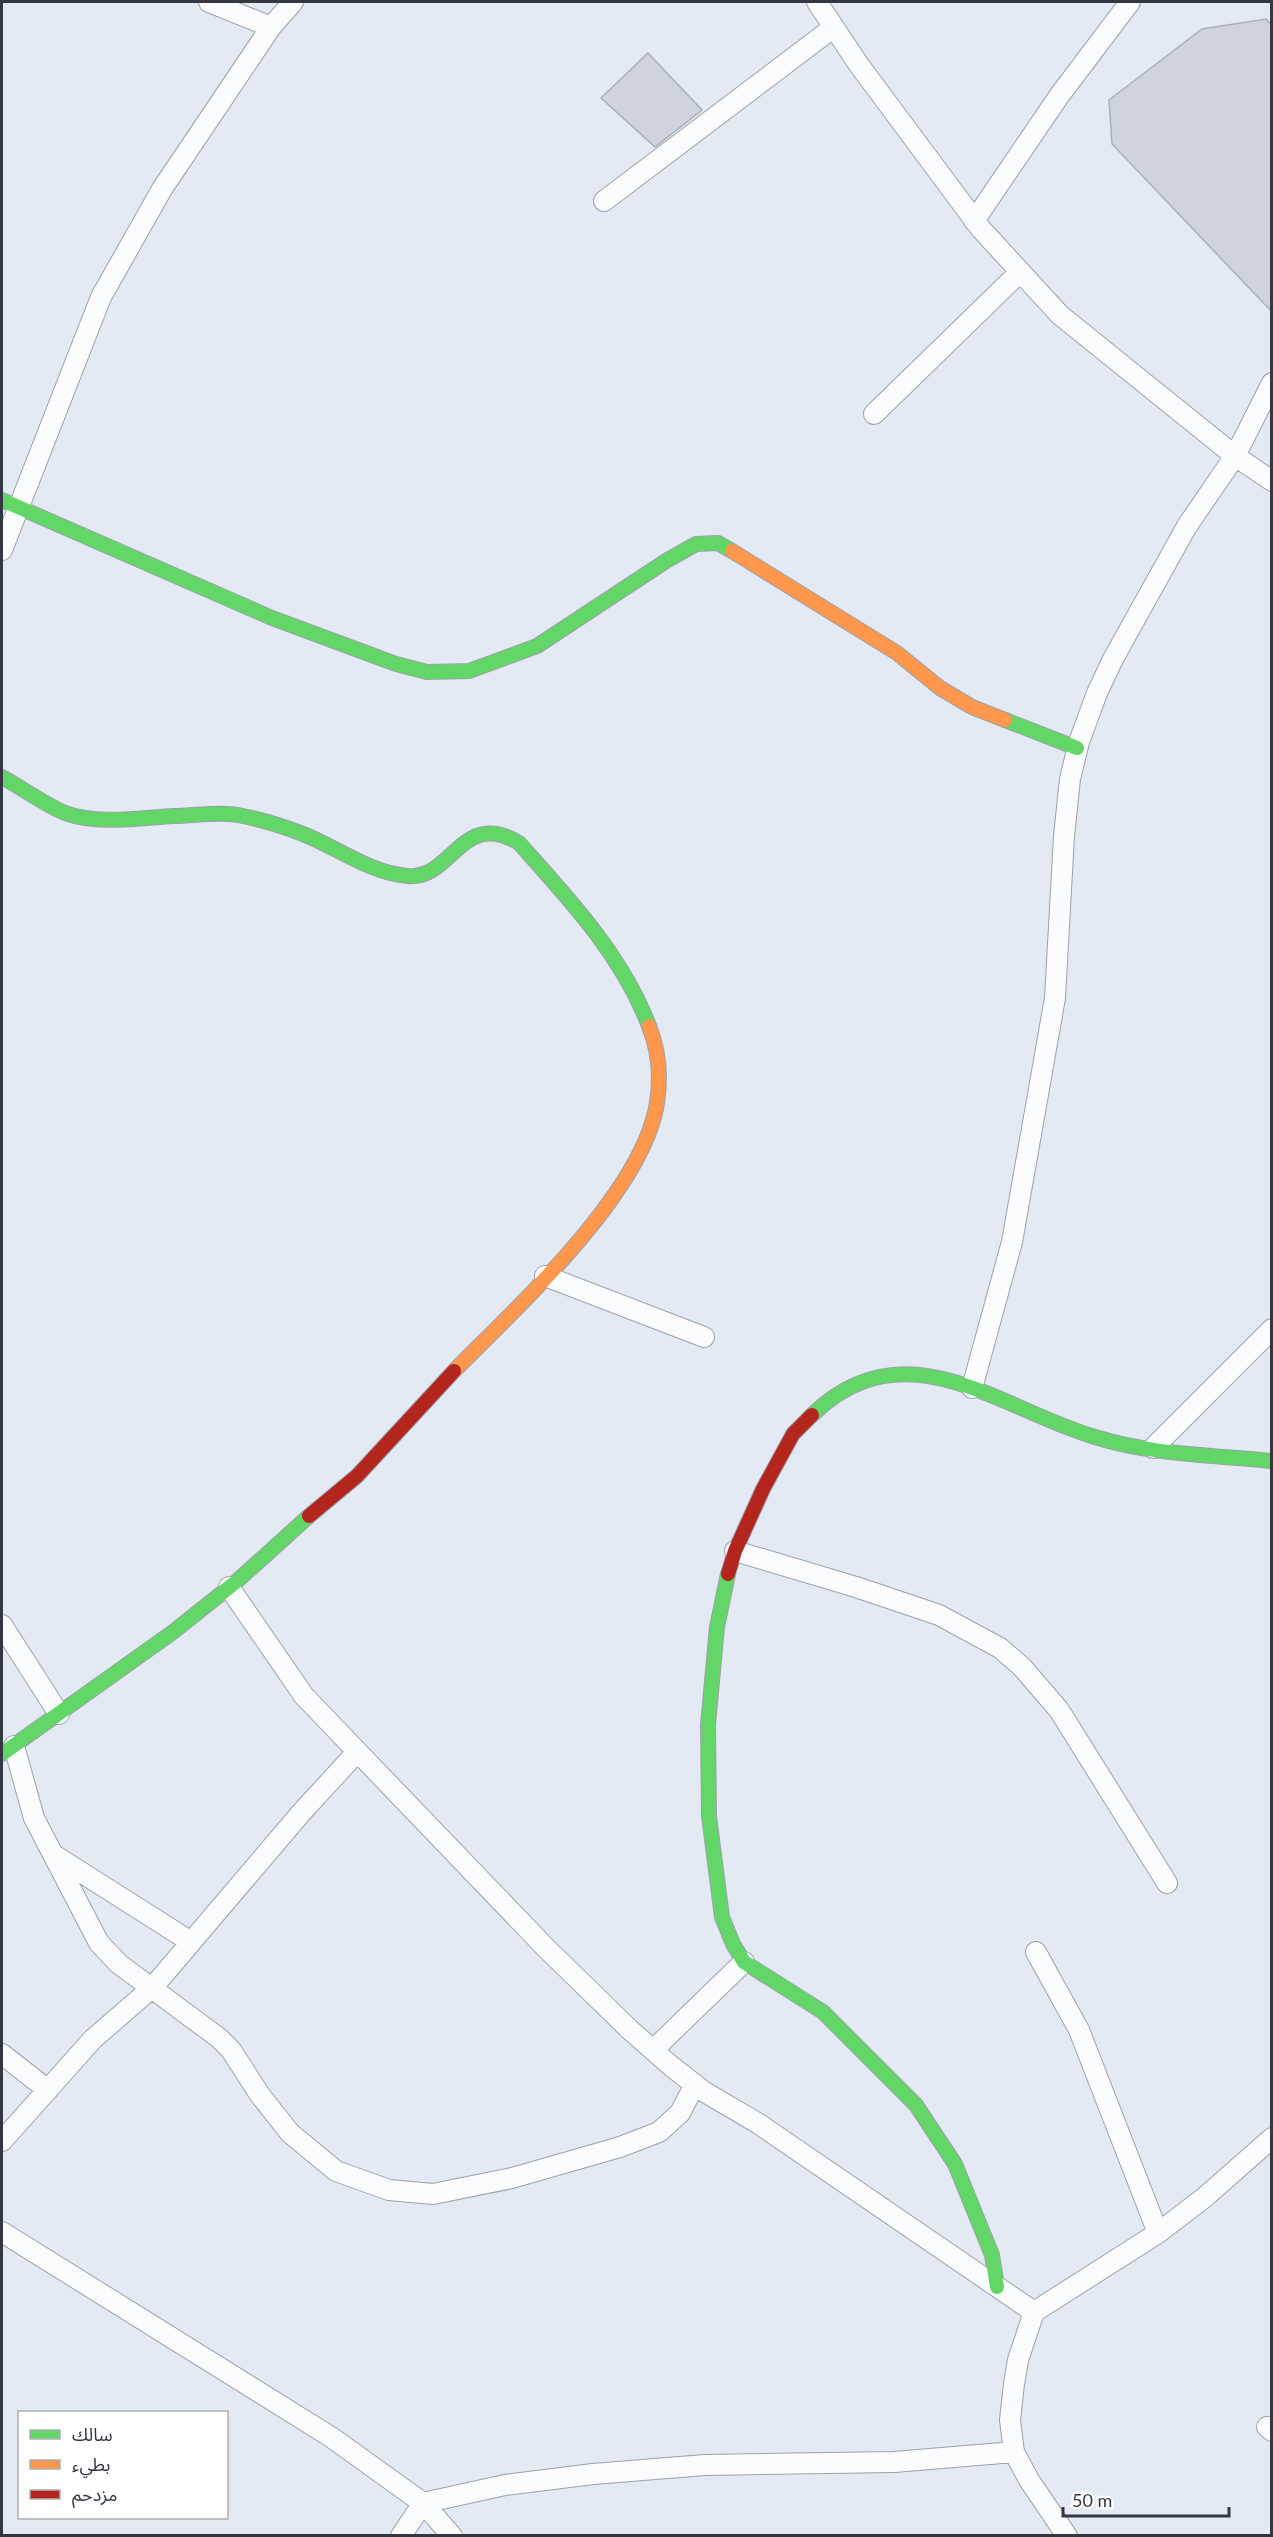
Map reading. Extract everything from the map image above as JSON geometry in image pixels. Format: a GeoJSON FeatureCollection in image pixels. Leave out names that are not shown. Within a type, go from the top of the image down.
{"type":"FeatureCollection","features":[{"type":"Feature","properties":{"kind":"street"},"geometry":{"type":"LineString","coordinates":[[209,2],[271,27]]}},
{"type":"Feature","properties":{"kind":"street"},"geometry":{"type":"LineString","coordinates":[[2,550],[9,503],[101,297],[162,189],[271,27],[293,2]]}},
{"type":"Feature","properties":{"kind":"street"},"geometry":{"type":"LineString","coordinates":[[817,2],[974,221],[1060,315],[1235,456],[1272,481]]}},
{"type":"Feature","properties":{"kind":"street"},"geometry":{"type":"LineString","coordinates":[[974,221],[1059,96],[1130,2]]}},
{"type":"Feature","properties":{"kind":"street"},"geometry":{"type":"LineString","coordinates":[[604,201],[834,27]]}},
{"type":"Feature","properties":{"kind":"street"},"geometry":{"type":"LineString","coordinates":[[874,414],[1020,272]]}},
{"type":"Feature","properties":{"kind":"street"},"geometry":{"type":"LineString","coordinates":[[972,1388],[1012,1242],[1052,1021],[1064,836],[1070,779],[1077,748],[1097,693],[1113,659],[1187,526],[1235,456],[1272,383]]}},
{"type":"Feature","properties":{"kind":"street"},"geometry":{"type":"LineString","coordinates":[[9,503],[272,618],[396,664],[427,672],[469,671],[537,646],[666,561],[696,544],[718,543],[897,653],[940,688],[972,707],[1077,748]]}},
{"type":"Feature","properties":{"kind":"street"},"geometry":{"type":"LineString","coordinates":[[2,777],[66,813],[102,819],[235,814],[303,834],[361,862],[403,876],[416,877],[427,873],[474,836],[497,833],[506,835],[519,843],[590,926],[628,978],[647,1017],[659,1066],[658,1100],[647,1142],[621,1185],[567,1254],[431,1394],[345,1489],[297,1526],[229,1587],[142,1656],[8,1750],[34,1818],[99,1943],[119,1964],[153,1987],[231,2050],[260,2095],[297,2140],[336,2172],[389,2190],[433,2194],[512,2178],[620,2147],[659,2132],[680,2113],[694,2084]]}},
{"type":"Feature","properties":{"kind":"street"},"geometry":{"type":"LineString","coordinates":[[546,1276],[704,1337]]}},
{"type":"Feature","properties":{"kind":"street"},"geometry":{"type":"LineString","coordinates":[[1153,1448],[1272,1329]]}},
{"type":"Feature","properties":{"kind":"street"},"geometry":{"type":"LineString","coordinates":[[998,2287],[989,2246],[955,2164],[916,2105],[823,2012],[744,1962],[733,1944],[722,1917],[709,1816],[708,1725],[717,1627],[725,1585],[735,1551],[763,1489],[793,1434],[840,1392],[866,1379],[895,1372],[923,1374],[972,1388],[1094,1437],[1132,1446],[1272,1461]]}},
{"type":"Feature","properties":{"kind":"street"},"geometry":{"type":"LineString","coordinates":[[735,1551],[939,1615],[1000,1648],[1022,1667],[1059,1710],[1167,1883]]}},
{"type":"Feature","properties":{"kind":"street"},"geometry":{"type":"LineString","coordinates":[[229,1587],[304,1696],[545,1947],[653,2050],[694,2084],[759,2124],[1034,2312]]}},
{"type":"Feature","properties":{"kind":"street"},"geometry":{"type":"LineString","coordinates":[[2,1625],[59,1714]]}},
{"type":"Feature","properties":{"kind":"street"},"geometry":{"type":"LineString","coordinates":[[2,2141],[93,2039],[153,1987],[301,1813],[357,1752]]}},
{"type":"Feature","properties":{"kind":"street"},"geometry":{"type":"LineString","coordinates":[[53,1854],[191,1942]]}},
{"type":"Feature","properties":{"kind":"street"},"geometry":{"type":"LineString","coordinates":[[1036,1952],[1079,2030],[1158,2233]]}},
{"type":"Feature","properties":{"kind":"street"},"geometry":{"type":"LineString","coordinates":[[653,2050],[744,1962]]}},
{"type":"Feature","properties":{"kind":"street"},"geometry":{"type":"LineString","coordinates":[[2,2054],[48,2090]]}},
{"type":"Feature","properties":{"kind":"street"},"geometry":{"type":"LineString","coordinates":[[1067,2535],[1029,2480],[1014,2452],[1010,2420],[1014,2384],[1018,2360],[1034,2312],[1158,2233],[1205,2197],[1272,2138]]}},
{"type":"Feature","properties":{"kind":"street"},"geometry":{"type":"LineString","coordinates":[[2,2232],[331,2437],[423,2503],[452,2535]]}},
{"type":"Feature","properties":{"kind":"street"},"geometry":{"type":"LineString","coordinates":[[400,2535],[423,2503],[505,2485],[593,2474],[705,2465],[894,2462],[1014,2452]]}},
{"type":"Feature","properties":{"kind":"building"},"geometry":{"type":"Polygon","coordinates":[[[1266,19],[1272,26],[1272,312],[1112,144],[1109,100],[1202,29],[1266,19]]]}},
{"type":"Feature","properties":{"kind":"building"},"geometry":{"type":"Polygon","coordinates":[[[648,53],[702,110],[655,147],[601,98],[648,53]]]}},
{"type":"Feature","properties":{"kind":"traffic: fast"},"geometry":{"type":"LineString","coordinates":[[2,500],[272,618],[396,664],[427,672],[469,671],[537,646],[666,561],[696,544],[718,543],[732,551]]}},
{"type":"Feature","properties":{"kind":"traffic: fast"},"geometry":{"type":"LineString","coordinates":[[1005,720],[1077,748]]}},
{"type":"Feature","properties":{"kind":"traffic: fast"},"geometry":{"type":"LineString","coordinates":[[2,777],[41,801],[78,817],[119,820],[214,814],[238,815],[295,831],[367,865],[408,876],[423,874],[436,868],[470,839],[484,834],[500,835],[519,843],[593,929],[624,975],[649,1026]]}},
{"type":"Feature","properties":{"kind":"traffic: fast"},"geometry":{"type":"LineString","coordinates":[[812,1415],[847,1389],[882,1376],[917,1375],[952,1381],[1059,1424],[1117,1443],[1183,1454],[1272,1461]]}},
{"type":"Feature","properties":{"kind":"traffic: fast"},"geometry":{"type":"LineString","coordinates":[[2,1754],[173,1632],[237,1581],[309,1516]]}},
{"type":"Feature","properties":{"kind":"traffic: fast"},"geometry":{"type":"LineString","coordinates":[[728,1574],[717,1627],[708,1725],[709,1816],[722,1917],[733,1944],[744,1962],[823,2012],[916,2105],[955,2164],[992,2255],[997,2287]]}},
{"type":"Feature","properties":{"kind":"traffic: slow"},"geometry":{"type":"LineString","coordinates":[[732,551],[897,653],[940,688],[972,707],[1005,720]]}},
{"type":"Feature","properties":{"kind":"traffic: slow"},"geometry":{"type":"LineString","coordinates":[[454,1371],[574,1247],[628,1174],[647,1138],[657,1103],[658,1064],[649,1026]]}},
{"type":"Feature","properties":{"kind":"traffic: jam"},"geometry":{"type":"LineString","coordinates":[[309,1516],[357,1476],[454,1371]]}},
{"type":"Feature","properties":{"kind":"traffic: jam"},"geometry":{"type":"LineString","coordinates":[[728,1574],[735,1551],[763,1489],[793,1434],[812,1415]]}}]}
